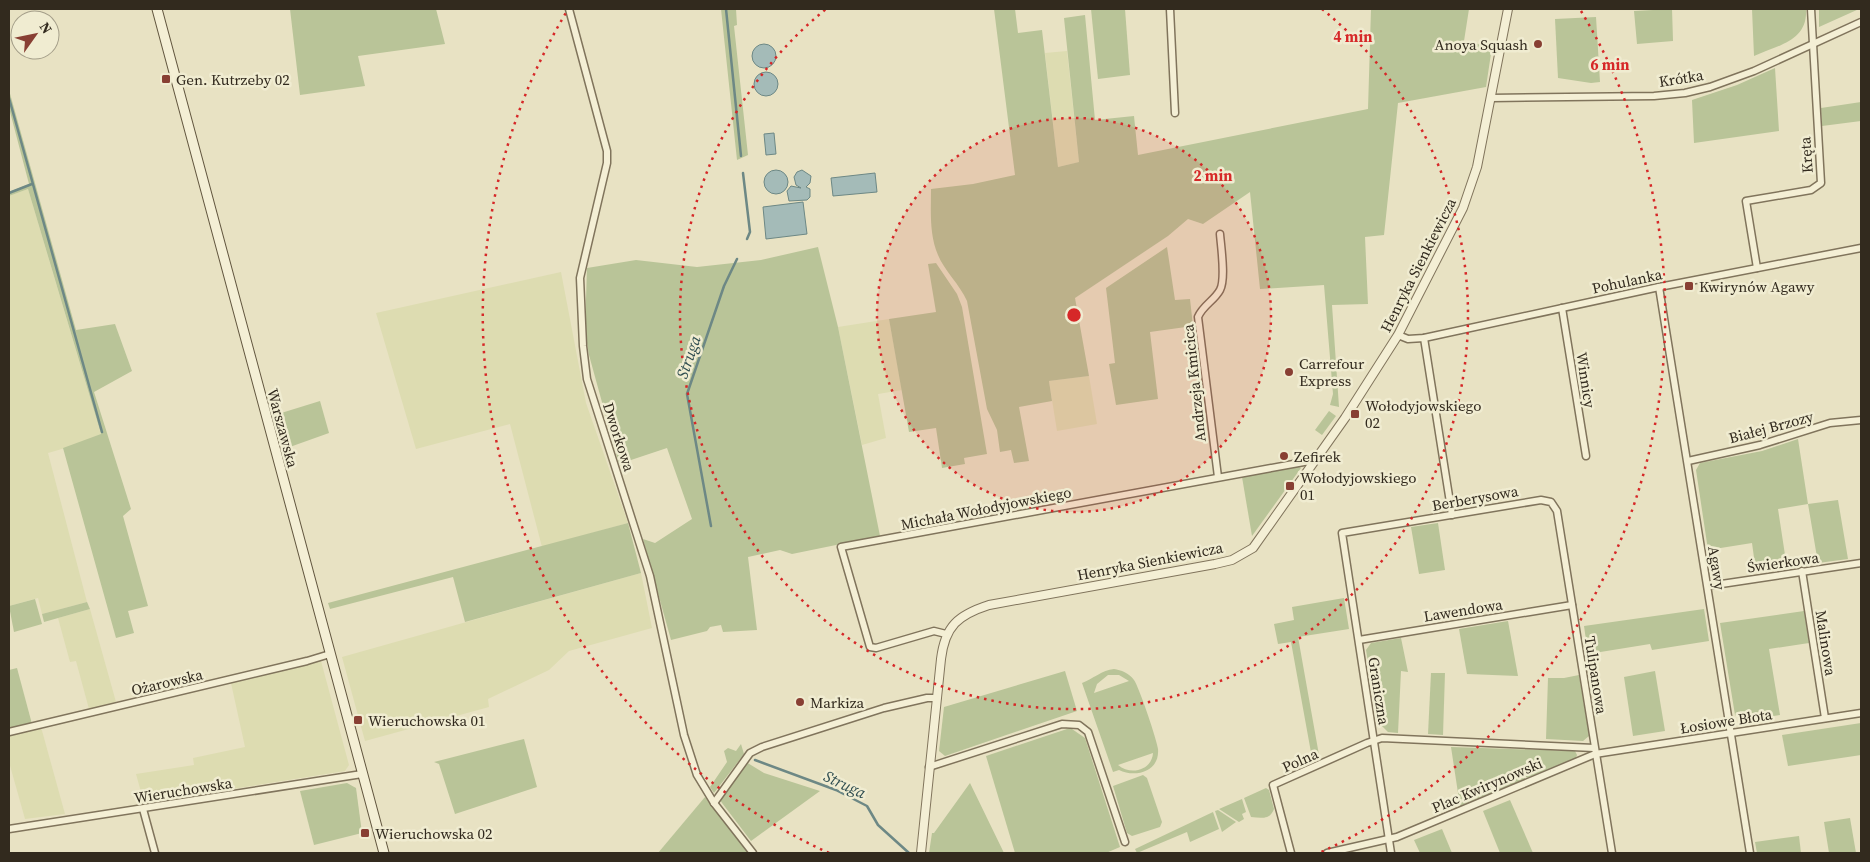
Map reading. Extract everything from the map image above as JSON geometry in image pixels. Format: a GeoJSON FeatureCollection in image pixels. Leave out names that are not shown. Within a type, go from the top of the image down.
{"type":"FeatureCollection","features":[{"type":"Feature","properties":{"kind":"main road","name":"Warszawska"},"geometry":{"type":"LineString","coordinates":[[157,9],[384,853]]}},
{"type":"Feature","properties":{"kind":"street"},"geometry":{"type":"LineString","coordinates":[[157,9],[162,9]]}},
{"type":"Feature","properties":{"kind":"street","name":"Dworkowa"},"geometry":{"type":"LineString","coordinates":[[569,9],[607,150],[607,162],[580,278],[583,346],[587,379],[650,576],[684,735],[699,779],[714,803],[753,853]]}},
{"type":"Feature","properties":{"kind":"street"},"geometry":{"type":"LineString","coordinates":[[1170,9],[1175,113]]}},
{"type":"Feature","properties":{"kind":"street","name":"Henryka Sienkiewicza"},"geometry":{"type":"LineString","coordinates":[[946,634],[969,612],[989,604],[1214,564],[1243,555],[1261,539],[1316,460],[1398,335],[1463,208],[1477,167],[1508,9]]}},
{"type":"Feature","properties":{"kind":"street","name":"Kręta"},"geometry":{"type":"LineString","coordinates":[[1757,268],[1746,201],[1811,190],[1821,183],[1811,9]]}},
{"type":"Feature","properties":{"kind":"street","name":"Krótka"},"geometry":{"type":"LineString","coordinates":[[1491,98],[1654,96],[1685,92],[1728,80],[1861,22]]}},
{"type":"Feature","properties":{"kind":"street","name":"Andrzeja Kmicica"},"geometry":{"type":"LineString","coordinates":[[1218,477],[1198,317],[1202,308],[1215,296],[1223,283],[1220,234]]}},
{"type":"Feature","properties":{"kind":"street","name":"Pohulanka"},"geometry":{"type":"LineString","coordinates":[[1398,335],[1408,339],[1424,338],[1659,286],[1861,248]]}},
{"type":"Feature","properties":{"kind":"street","name":"Agawy"},"geometry":{"type":"LineString","coordinates":[[1659,286],[1750,853]]}},
{"type":"Feature","properties":{"kind":"street","name":"Winnicy"},"geometry":{"type":"LineString","coordinates":[[1562,308],[1586,456]]}},
{"type":"Feature","properties":{"kind":"street"},"geometry":{"type":"LineString","coordinates":[[1424,338],[1452,515]]}},
{"type":"Feature","properties":{"kind":"street","name":"Białej Brzozy"},"geometry":{"type":"LineString","coordinates":[[1688,461],[1760,445],[1830,424],[1861,422]]}},
{"type":"Feature","properties":{"kind":"street","name":"Michała Wołodyjowskiego"},"geometry":{"type":"LineString","coordinates":[[946,634],[934,631],[876,648],[870,647],[841,547],[1316,460]]}},
{"type":"Feature","properties":{"kind":"street","name":"Berberysowa"},"geometry":{"type":"LineString","coordinates":[[1342,533],[1541,500],[1551,502]]}},
{"type":"Feature","properties":{"kind":"street","name":"Tulipanowa"},"geometry":{"type":"LineString","coordinates":[[1551,502],[1557,511],[1612,853]]}},
{"type":"Feature","properties":{"kind":"street","name":"Graniczna"},"geometry":{"type":"LineString","coordinates":[[1342,533],[1391,853]]}},
{"type":"Feature","properties":{"kind":"street","name":"Świerkowa"},"geometry":{"type":"LineString","coordinates":[[1708,586],[1861,563]]}},
{"type":"Feature","properties":{"kind":"street","name":"Malinowa"},"geometry":{"type":"LineString","coordinates":[[1802,571],[1825,718]]}},
{"type":"Feature","properties":{"kind":"street","name":"Lawendowa"},"geometry":{"type":"LineString","coordinates":[[1359,640],[1572,605]]}},
{"type":"Feature","properties":{"kind":"street"},"geometry":{"type":"LineString","coordinates":[[921,853],[942,645],[946,634]]}},
{"type":"Feature","properties":{"kind":"street","name":"Ożarowska"},"geometry":{"type":"LineString","coordinates":[[9,732],[330,654]]}},
{"type":"Feature","properties":{"kind":"street"},"geometry":{"type":"LineString","coordinates":[[714,803],[750,753],[762,747],[884,708],[927,698],[937,698]]}},
{"type":"Feature","properties":{"kind":"street","name":"Łosiowe Błota"},"geometry":{"type":"LineString","coordinates":[[1595,751],[1861,713]]}},
{"type":"Feature","properties":{"kind":"street"},"geometry":{"type":"LineString","coordinates":[[929,767],[1062,724],[1079,725],[1088,732],[1125,842]]}},
{"type":"Feature","properties":{"kind":"street","name":"Plac Kwirynowski"},"geometry":{"type":"LineString","coordinates":[[1374,741],[1382,738],[1595,751]]}},
{"type":"Feature","properties":{"kind":"street","name":"Polna"},"geometry":{"type":"LineString","coordinates":[[1291,853],[1273,785],[1374,741]]}},
{"type":"Feature","properties":{"kind":"street","name":"Plac Kwirynowski"},"geometry":{"type":"LineString","coordinates":[[1327,853],[1388,839],[1595,751]]}},
{"type":"Feature","properties":{"kind":"street","name":"Wieruchowska"},"geometry":{"type":"LineString","coordinates":[[9,829],[362,774]]}},
{"type":"Feature","properties":{"kind":"street"},"geometry":{"type":"LineString","coordinates":[[143,809],[155,853]]}},
{"type":"Feature","properties":{"kind":"green space"},"geometry":{"type":"Polygon","coordinates":[[[290,9],[436,9],[445,44],[358,56],[365,86],[300,95],[290,9]]]}},
{"type":"Feature","properties":{"kind":"green space"},"geometry":{"type":"Polygon","coordinates":[[[721,9],[736,9],[737,25],[734,26],[748,155],[737,160],[721,9]]]}},
{"type":"Feature","properties":{"kind":"green space"},"geometry":{"type":"Polygon","coordinates":[[[994,9],[1015,9],[1018,33],[1042,30],[1058,167],[1079,162],[1064,18],[1085,15],[1095,120],[1134,116],[1138,155],[1368,109],[1371,9],[1469,9],[1464,41],[1492,47],[1486,87],[1398,103],[1384,235],[1365,237],[1368,304],[1332,305],[1339,407],[1330,405],[1333,394],[1324,285],[1260,289],[1250,192],[1203,224],[1188,219],[1168,236],[1075,298],[1089,376],[1049,381],[1052,401],[1019,407],[1029,461],[1014,463],[1011,450],[1000,452],[997,430],[987,409],[967,301],[938,255],[933,239],[931,214],[931,189],[973,184],[1015,175],[994,9]]]}},
{"type":"Feature","properties":{"kind":"green space"},"geometry":{"type":"Polygon","coordinates":[[[1091,9],[1125,9],[1130,75],[1098,79],[1091,9]]]}},
{"type":"Feature","properties":{"kind":"green space"},"geometry":{"type":"Polygon","coordinates":[[[1672,9],[1673,41],[1637,44],[1634,11],[1672,9]]]}},
{"type":"Feature","properties":{"kind":"green space"},"geometry":{"type":"Polygon","coordinates":[[[1752,9],[1806,9],[1805,20],[1797,35],[1790,40],[1754,56],[1752,9]]]}},
{"type":"Feature","properties":{"kind":"green space"},"geometry":{"type":"Polygon","coordinates":[[[1819,9],[1859,9],[1819,27],[1819,9]]]}},
{"type":"Feature","properties":{"kind":"green space"},"geometry":{"type":"Polygon","coordinates":[[[1596,17],[1600,82],[1591,83],[1558,78],[1555,19],[1596,17]]]}},
{"type":"Feature","properties":{"kind":"green space"},"geometry":{"type":"Polygon","coordinates":[[[1067,51],[1079,162],[1058,167],[1045,53],[1067,51]]]}},
{"type":"Feature","properties":{"kind":"green space"},"geometry":{"type":"Polygon","coordinates":[[[1775,68],[1779,131],[1694,143],[1692,100],[1737,85],[1775,68]]]}},
{"type":"Feature","properties":{"kind":"green space"},"geometry":{"type":"Polygon","coordinates":[[[9,90],[76,330],[115,324],[132,371],[94,392],[131,509],[123,516],[148,606],[128,611],[134,633],[116,638],[63,448],[101,434],[28,189],[9,196],[9,192],[29,184],[9,108],[9,90]]]}},
{"type":"Feature","properties":{"kind":"green space"},"geometry":{"type":"Polygon","coordinates":[[[1861,102],[1861,121],[1822,126],[1821,108],[1861,102]]]}},
{"type":"Feature","properties":{"kind":"green space"},"geometry":{"type":"Polygon","coordinates":[[[28,189],[101,435],[86,442],[48,453],[87,602],[42,614],[38,598],[9,606],[9,196],[28,189]]]}},
{"type":"Feature","properties":{"kind":"green space"},"geometry":{"type":"Polygon","coordinates":[[[818,247],[838,327],[880,536],[792,554],[780,550],[748,557],[757,630],[723,632],[721,625],[710,627],[707,631],[671,640],[643,539],[655,543],[692,519],[667,448],[619,464],[589,355],[585,331],[587,268],[636,260],[697,267],[761,260],[818,247]]]}},
{"type":"Feature","properties":{"kind":"green space"},"geometry":{"type":"Polygon","coordinates":[[[1167,247],[1175,300],[1190,299],[1193,326],[1150,332],[1158,399],[1116,405],[1109,364],[1115,363],[1106,288],[1167,247]]]}},
{"type":"Feature","properties":{"kind":"green space"},"geometry":{"type":"Polygon","coordinates":[[[936,263],[957,294],[962,307],[987,454],[964,458],[965,464],[942,468],[936,428],[909,432],[889,319],[936,312],[928,264],[936,263]]]}},
{"type":"Feature","properties":{"kind":"green space"},"geometry":{"type":"Polygon","coordinates":[[[561,272],[586,403],[628,523],[542,547],[510,424],[416,449],[376,313],[561,272]]]}},
{"type":"Feature","properties":{"kind":"green space"},"geometry":{"type":"Polygon","coordinates":[[[889,319],[902,390],[878,394],[886,438],[862,445],[838,327],[889,319]]]}},
{"type":"Feature","properties":{"kind":"green space"},"geometry":{"type":"Polygon","coordinates":[[[1089,376],[1097,424],[1057,431],[1049,381],[1089,376]]]}},
{"type":"Feature","properties":{"kind":"green space"},"geometry":{"type":"Polygon","coordinates":[[[320,401],[329,433],[287,448],[278,414],[320,401]]]}},
{"type":"Feature","properties":{"kind":"green space"},"geometry":{"type":"Polygon","coordinates":[[[1329,411],[1336,416],[1322,435],[1315,430],[1329,411]]]}},
{"type":"Feature","properties":{"kind":"green space"},"geometry":{"type":"Polygon","coordinates":[[[1798,439],[1808,504],[1778,509],[1787,568],[1756,572],[1752,543],[1708,550],[1696,470],[1700,463],[1762,451],[1798,439]]]}},
{"type":"Feature","properties":{"kind":"green space"},"geometry":{"type":"Polygon","coordinates":[[[1298,466],[1301,468],[1252,536],[1242,477],[1298,466]]]}},
{"type":"Feature","properties":{"kind":"green space"},"geometry":{"type":"Polygon","coordinates":[[[1838,500],[1848,559],[1818,563],[1808,504],[1838,500]]]}},
{"type":"Feature","properties":{"kind":"green space"},"geometry":{"type":"Polygon","coordinates":[[[628,523],[641,573],[465,622],[453,577],[330,609],[328,603],[628,523]]]}},
{"type":"Feature","properties":{"kind":"green space"},"geometry":{"type":"Polygon","coordinates":[[[1438,523],[1445,570],[1419,574],[1411,527],[1438,523]]]}},
{"type":"Feature","properties":{"kind":"green space"},"geometry":{"type":"Polygon","coordinates":[[[641,573],[652,628],[569,651],[549,670],[488,699],[489,707],[365,741],[342,657],[641,573]]]}},
{"type":"Feature","properties":{"kind":"green space"},"geometry":{"type":"Polygon","coordinates":[[[1344,598],[1349,629],[1298,637],[1319,755],[1312,758],[1291,642],[1278,644],[1274,624],[1294,620],[1292,607],[1344,598]]]}},
{"type":"Feature","properties":{"kind":"green space"},"geometry":{"type":"Polygon","coordinates":[[[35,599],[42,624],[14,632],[9,606],[35,599]]]}},
{"type":"Feature","properties":{"kind":"green space"},"geometry":{"type":"Polygon","coordinates":[[[87,602],[90,609],[44,622],[42,614],[87,602]]]}},
{"type":"Feature","properties":{"kind":"green space"},"geometry":{"type":"Polygon","coordinates":[[[90,609],[116,702],[89,709],[76,661],[70,662],[58,618],[90,609]]]}},
{"type":"Feature","properties":{"kind":"green space"},"geometry":{"type":"Polygon","coordinates":[[[1704,609],[1709,641],[1652,650],[1650,644],[1588,654],[1584,626],[1704,609]]]}},
{"type":"Feature","properties":{"kind":"green space"},"geometry":{"type":"Polygon","coordinates":[[[1804,611],[1809,643],[1769,649],[1780,715],[1742,721],[1735,715],[1720,623],[1804,611]]]}},
{"type":"Feature","properties":{"kind":"green space"},"geometry":{"type":"Polygon","coordinates":[[[1508,621],[1518,676],[1467,674],[1459,629],[1508,621]]]}},
{"type":"Feature","properties":{"kind":"green space"},"geometry":{"type":"Polygon","coordinates":[[[1401,638],[1408,672],[1401,671],[1398,733],[1388,732],[1378,722],[1366,650],[1371,643],[1401,638]]]}},
{"type":"Feature","properties":{"kind":"green space"},"geometry":{"type":"Polygon","coordinates":[[[321,661],[349,765],[345,771],[144,803],[136,774],[194,765],[193,758],[245,747],[231,683],[321,661]]]}},
{"type":"Feature","properties":{"kind":"green space"},"geometry":{"type":"Polygon","coordinates":[[[17,668],[32,724],[9,729],[9,670],[17,668]]]}},
{"type":"Feature","properties":{"kind":"green space"},"geometry":{"type":"Polygon","coordinates":[[[1110,670],[1122,671],[1134,680],[1155,735],[1158,757],[1151,768],[1139,773],[1119,770],[1113,772],[1082,683],[1110,670]],[[1108,675],[1097,684],[1094,693],[1129,681],[1119,675],[1108,675]],[[1153,753],[1118,765],[1129,770],[1140,770],[1149,764],[1153,753]]]}},
{"type":"Feature","properties":{"kind":"green space"},"geometry":{"type":"Polygon","coordinates":[[[1065,671],[1077,711],[945,756],[939,751],[944,707],[1065,671]]]}},
{"type":"Feature","properties":{"kind":"green space"},"geometry":{"type":"Polygon","coordinates":[[[1655,671],[1665,731],[1633,736],[1624,677],[1655,671]]]}},
{"type":"Feature","properties":{"kind":"green space"},"geometry":{"type":"Polygon","coordinates":[[[1431,673],[1445,673],[1443,735],[1428,734],[1431,673]]]}},
{"type":"Feature","properties":{"kind":"green space"},"geometry":{"type":"Polygon","coordinates":[[[1579,675],[1589,736],[1583,741],[1546,739],[1548,678],[1564,678],[1579,675]]]}},
{"type":"Feature","properties":{"kind":"green space"},"geometry":{"type":"Polygon","coordinates":[[[1861,723],[1861,755],[1788,766],[1782,735],[1861,723]]]}},
{"type":"Feature","properties":{"kind":"green space"},"geometry":{"type":"Polygon","coordinates":[[[41,727],[65,814],[25,819],[9,762],[9,735],[41,727]]]}},
{"type":"Feature","properties":{"kind":"green space"},"geometry":{"type":"Polygon","coordinates":[[[1072,729],[1085,738],[1120,847],[1106,853],[1015,853],[986,756],[1072,729]]]}},
{"type":"Feature","properties":{"kind":"green space"},"geometry":{"type":"Polygon","coordinates":[[[524,739],[537,787],[455,814],[439,764],[434,762],[524,739]]]}},
{"type":"Feature","properties":{"kind":"green space"},"geometry":{"type":"Polygon","coordinates":[[[741,744],[744,754],[714,793],[710,787],[727,762],[724,751],[728,748],[736,751],[741,744]]]}},
{"type":"Feature","properties":{"kind":"green space"},"geometry":{"type":"Polygon","coordinates":[[[1451,747],[1575,751],[1577,755],[1576,758],[1527,778],[1523,773],[1525,779],[1471,801],[1468,796],[1470,801],[1460,806],[1451,747]]]}},
{"type":"Feature","properties":{"kind":"green space"},"geometry":{"type":"Polygon","coordinates":[[[746,762],[764,773],[820,791],[751,841],[719,799],[746,762]]]}},
{"type":"Feature","properties":{"kind":"green space"},"geometry":{"type":"Polygon","coordinates":[[[1143,775],[1147,778],[1162,822],[1160,827],[1132,836],[1127,833],[1113,786],[1143,775]]]}},
{"type":"Feature","properties":{"kind":"green space"},"geometry":{"type":"Polygon","coordinates":[[[347,783],[356,788],[362,833],[314,845],[300,791],[347,783]]]}},
{"type":"Feature","properties":{"kind":"green space"},"geometry":{"type":"Polygon","coordinates":[[[970,783],[1004,853],[929,853],[932,833],[934,833],[970,783]]]}},
{"type":"Feature","properties":{"kind":"green space"},"geometry":{"type":"Polygon","coordinates":[[[1266,788],[1269,790],[1274,809],[1272,813],[1265,818],[1251,817],[1244,798],[1266,788]]]}},
{"type":"Feature","properties":{"kind":"green space"},"geometry":{"type":"Polygon","coordinates":[[[705,797],[749,853],[658,853],[705,797]]]}},
{"type":"Feature","properties":{"kind":"green space"},"geometry":{"type":"Polygon","coordinates":[[[1242,799],[1246,812],[1242,814],[1244,819],[1239,822],[1219,809],[1242,799]]]}},
{"type":"Feature","properties":{"kind":"green space"},"geometry":{"type":"Polygon","coordinates":[[[1510,800],[1533,853],[1500,853],[1483,811],[1510,800]]]}},
{"type":"Feature","properties":{"kind":"green space"},"geometry":{"type":"Polygon","coordinates":[[[1218,810],[1236,822],[1222,832],[1215,811],[1218,810]]]}},
{"type":"Feature","properties":{"kind":"green space"},"geometry":{"type":"Polygon","coordinates":[[[1213,812],[1219,829],[1190,842],[1187,832],[1137,853],[1135,849],[1213,812]]]}},
{"type":"Feature","properties":{"kind":"green space"},"geometry":{"type":"Polygon","coordinates":[[[1850,818],[1856,853],[1829,853],[1824,822],[1850,818]]]}},
{"type":"Feature","properties":{"kind":"green space"},"geometry":{"type":"Polygon","coordinates":[[[1442,829],[1452,853],[1420,853],[1414,840],[1442,829]]]}},
{"type":"Feature","properties":{"kind":"green space"},"geometry":{"type":"Polygon","coordinates":[[[1799,836],[1801,853],[1757,853],[1755,842],[1799,836]]]}},
{"type":"Feature","properties":{"kind":"water"},"geometry":{"type":"Polygon","coordinates":[[[764,44],[773,47],[776,56],[773,65],[764,68],[755,65],[752,56],[755,47],[764,44]]]}},
{"type":"Feature","properties":{"kind":"water"},"geometry":{"type":"Polygon","coordinates":[[[766,72],[775,75],[778,84],[775,93],[766,96],[757,93],[754,84],[757,75],[766,72]]]}},
{"type":"Feature","properties":{"kind":"water"},"geometry":{"type":"Polygon","coordinates":[[[774,133],[776,154],[766,155],[764,134],[774,133]]]}},
{"type":"Feature","properties":{"kind":"water"},"geometry":{"type":"Polygon","coordinates":[[[776,170],[781,171],[787,177],[787,187],[781,193],[776,194],[771,193],[765,187],[764,182],[765,177],[771,171],[776,170]]]}},
{"type":"Feature","properties":{"kind":"water"},"geometry":{"type":"Polygon","coordinates":[[[802,170],[811,176],[810,183],[806,187],[810,189],[810,197],[807,200],[789,201],[787,191],[791,186],[801,188],[796,185],[794,177],[797,172],[802,170]]]}},
{"type":"Feature","properties":{"kind":"water"},"geometry":{"type":"Polygon","coordinates":[[[875,173],[877,192],[833,196],[831,178],[875,173]]]}},
{"type":"Feature","properties":{"kind":"water"},"geometry":{"type":"Polygon","coordinates":[[[803,202],[807,234],[766,239],[763,207],[803,202]]]}},
{"type":"Feature","properties":{"kind":"waterway","name":"Struga"},"geometry":{"type":"LineString","coordinates":[[726,9],[741,156]]}},
{"type":"Feature","properties":{"kind":"waterway"},"geometry":{"type":"LineString","coordinates":[[9,98],[102,432]]}},
{"type":"Feature","properties":{"kind":"waterway","name":"Struga"},"geometry":{"type":"LineString","coordinates":[[743,173],[750,232],[747,239]]}},
{"type":"Feature","properties":{"kind":"waterway"},"geometry":{"type":"LineString","coordinates":[[9,193],[32,184]]}},
{"type":"Feature","properties":{"kind":"waterway","name":"Struga"},"geometry":{"type":"LineString","coordinates":[[711,526],[687,394],[724,286],[737,259]]}},
{"type":"Feature","properties":{"kind":"waterway","name":"Struga"},"geometry":{"type":"LineString","coordinates":[[755,760],[836,790],[867,806],[878,825],[909,853]]}},
{"type":"Feature","properties":{"kind":"place","name":"Anoya Squash"},"geometry":{"type":"Point","coordinates":[1538,44]}},
{"type":"Feature","properties":{"kind":"place","name":"Gen. Kutrzeby 02"},"geometry":{"type":"Point","coordinates":[166,79]}},
{"type":"Feature","properties":{"kind":"place","name":"Kwirynów Agawy"},"geometry":{"type":"Point","coordinates":[1689,286]}},
{"type":"Feature","properties":{"kind":"place","name":"Carrefour Express"},"geometry":{"type":"Point","coordinates":[1289,372]}},
{"type":"Feature","properties":{"kind":"place","name":"Wołodyjowskiego 02"},"geometry":{"type":"Point","coordinates":[1355,414]}},
{"type":"Feature","properties":{"kind":"place","name":"Zefirek"},"geometry":{"type":"Point","coordinates":[1284,456]}},
{"type":"Feature","properties":{"kind":"place","name":"Wołodyjowskiego 01"},"geometry":{"type":"Point","coordinates":[1290,486]}},
{"type":"Feature","properties":{"kind":"place","name":"Markiza"},"geometry":{"type":"Point","coordinates":[800,702]}},
{"type":"Feature","properties":{"kind":"place","name":"Wieruchowska 01"},"geometry":{"type":"Point","coordinates":[358,720]}},
{"type":"Feature","properties":{"kind":"place","name":"Wieruchowska 02"},"geometry":{"type":"Point","coordinates":[365,833]}}]}
